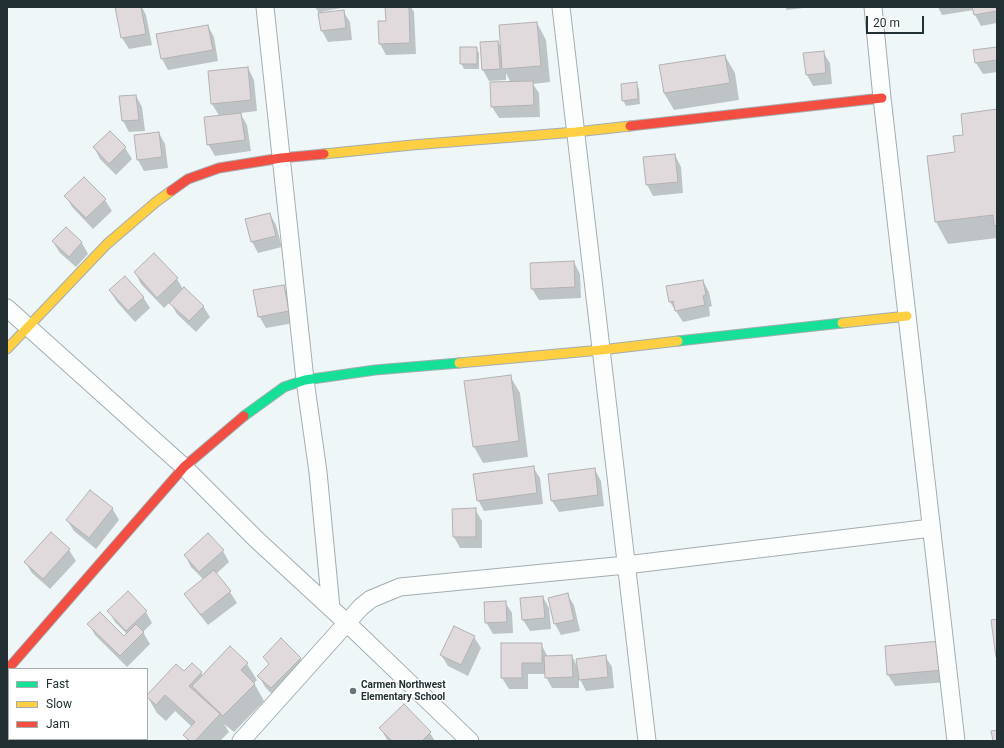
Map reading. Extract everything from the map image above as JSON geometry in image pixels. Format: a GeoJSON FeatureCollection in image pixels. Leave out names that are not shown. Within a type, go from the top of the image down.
{"type":"FeatureCollection","features":[{"type":"Feature","properties":{"kind":"street"},"geometry":{"type":"LineString","coordinates":[[265,7],[305,380],[318,472],[331,608]]}},
{"type":"Feature","properties":{"kind":"street"},"geometry":{"type":"LineString","coordinates":[[561,7],[647,741]]}},
{"type":"Feature","properties":{"kind":"street"},"geometry":{"type":"LineString","coordinates":[[873,7],[882,98],[956,741]]}},
{"type":"Feature","properties":{"kind":"street"},"geometry":{"type":"LineString","coordinates":[[7,349],[107,244],[156,202],[188,179],[219,168],[282,158],[412,145],[576,132],[882,98]]}},
{"type":"Feature","properties":{"kind":"street"},"geometry":{"type":"LineString","coordinates":[[7,308],[184,468],[257,540],[348,624],[470,741]]}},
{"type":"Feature","properties":{"kind":"street"},"geometry":{"type":"LineString","coordinates":[[9,668],[184,468],[249,412],[284,388],[305,380],[375,370],[487,362],[907,316]]}},
{"type":"Feature","properties":{"kind":"street"},"geometry":{"type":"LineString","coordinates":[[241,741],[348,624],[361,607],[371,599],[400,587],[626,565],[931,528]]}},
{"type":"Feature","properties":{"kind":"building"},"geometry":{"type":"Polygon","coordinates":[[[115,7],[141,7],[146,34],[121,38],[115,7]]]}},
{"type":"Feature","properties":{"kind":"building"},"geometry":{"type":"Polygon","coordinates":[[[385,7],[409,7],[410,43],[379,44],[378,21],[386,21],[385,7]]]}},
{"type":"Feature","properties":{"kind":"building"},"geometry":{"type":"Polygon","coordinates":[[[972,7],[997,7],[997,11],[974,15],[972,7]]]}},
{"type":"Feature","properties":{"kind":"building"},"geometry":{"type":"Polygon","coordinates":[[[344,10],[346,28],[321,31],[318,13],[344,10]]]}},
{"type":"Feature","properties":{"kind":"building"},"geometry":{"type":"Polygon","coordinates":[[[537,22],[541,66],[502,69],[499,25],[537,22]]]}},
{"type":"Feature","properties":{"kind":"building"},"geometry":{"type":"Polygon","coordinates":[[[208,25],[213,50],[161,59],[156,34],[208,25]]]}},
{"type":"Feature","properties":{"kind":"building"},"geometry":{"type":"Polygon","coordinates":[[[498,41],[500,69],[482,70],[480,42],[498,41]]]}},
{"type":"Feature","properties":{"kind":"building"},"geometry":{"type":"Polygon","coordinates":[[[460,47],[477,47],[477,64],[460,64],[460,47]]]}},
{"type":"Feature","properties":{"kind":"building"},"geometry":{"type":"Polygon","coordinates":[[[997,47],[997,60],[975,63],[973,50],[997,47]]]}},
{"type":"Feature","properties":{"kind":"building"},"geometry":{"type":"Polygon","coordinates":[[[824,51],[826,73],[806,75],[803,53],[824,51]]]}},
{"type":"Feature","properties":{"kind":"building"},"geometry":{"type":"Polygon","coordinates":[[[725,55],[730,83],[664,93],[659,65],[725,55]]]}},
{"type":"Feature","properties":{"kind":"building"},"geometry":{"type":"Polygon","coordinates":[[[248,67],[251,100],[211,104],[208,71],[248,67]]]}},
{"type":"Feature","properties":{"kind":"building"},"geometry":{"type":"Polygon","coordinates":[[[533,81],[534,105],[491,107],[490,82],[533,81]]]}},
{"type":"Feature","properties":{"kind":"building"},"geometry":{"type":"Polygon","coordinates":[[[637,82],[638,99],[622,101],[621,84],[637,82]]]}},
{"type":"Feature","properties":{"kind":"building"},"geometry":{"type":"Polygon","coordinates":[[[136,95],[139,120],[122,121],[119,96],[136,95]]]}},
{"type":"Feature","properties":{"kind":"building"},"geometry":{"type":"Polygon","coordinates":[[[997,109],[997,225],[994,226],[993,215],[935,222],[927,156],[955,152],[953,136],[963,135],[961,114],[997,109]]]}},
{"type":"Feature","properties":{"kind":"building"},"geometry":{"type":"Polygon","coordinates":[[[241,113],[245,140],[207,145],[204,117],[241,113]]]}},
{"type":"Feature","properties":{"kind":"building"},"geometry":{"type":"Polygon","coordinates":[[[110,131],[126,147],[109,164],[93,147],[110,131]]]}},
{"type":"Feature","properties":{"kind":"building"},"geometry":{"type":"Polygon","coordinates":[[[159,132],[162,157],[137,160],[134,135],[159,132]]]}},
{"type":"Feature","properties":{"kind":"building"},"geometry":{"type":"Polygon","coordinates":[[[675,154],[678,182],[646,185],[643,157],[675,154]]]}},
{"type":"Feature","properties":{"kind":"building"},"geometry":{"type":"Polygon","coordinates":[[[84,177],[106,199],[86,218],[64,196],[84,177]]]}},
{"type":"Feature","properties":{"kind":"building"},"geometry":{"type":"Polygon","coordinates":[[[270,213],[276,236],[251,242],[245,219],[270,213]]]}},
{"type":"Feature","properties":{"kind":"building"},"geometry":{"type":"Polygon","coordinates":[[[66,227],[82,242],[69,257],[52,241],[66,227]]]}},
{"type":"Feature","properties":{"kind":"building"},"geometry":{"type":"Polygon","coordinates":[[[154,253],[178,278],[157,298],[134,272],[154,253]]]}},
{"type":"Feature","properties":{"kind":"building"},"geometry":{"type":"Polygon","coordinates":[[[574,261],[575,287],[531,289],[530,263],[574,261]]]}},
{"type":"Feature","properties":{"kind":"building"},"geometry":{"type":"Polygon","coordinates":[[[125,276],[144,297],[128,311],[109,290],[125,276]]]}},
{"type":"Feature","properties":{"kind":"building"},"geometry":{"type":"Polygon","coordinates":[[[703,280],[706,295],[703,296],[705,305],[675,311],[673,301],[669,302],[666,286],[703,280]]]}},
{"type":"Feature","properties":{"kind":"building"},"geometry":{"type":"Polygon","coordinates":[[[284,285],[289,311],[258,317],[253,290],[284,285]]]}},
{"type":"Feature","properties":{"kind":"building"},"geometry":{"type":"Polygon","coordinates":[[[184,287],[204,306],[189,321],[169,303],[184,287]]]}},
{"type":"Feature","properties":{"kind":"building"},"geometry":{"type":"Polygon","coordinates":[[[511,375],[519,441],[473,447],[464,381],[511,375]]]}},
{"type":"Feature","properties":{"kind":"building"},"geometry":{"type":"Polygon","coordinates":[[[534,466],[537,493],[477,501],[473,474],[534,466]]]}},
{"type":"Feature","properties":{"kind":"building"},"geometry":{"type":"Polygon","coordinates":[[[595,468],[598,495],[551,501],[548,474],[595,468]]]}},
{"type":"Feature","properties":{"kind":"building"},"geometry":{"type":"Polygon","coordinates":[[[90,490],[113,508],[89,538],[66,520],[90,490]]]}},
{"type":"Feature","properties":{"kind":"building"},"geometry":{"type":"Polygon","coordinates":[[[476,508],[476,537],[453,537],[452,509],[476,508]]]}},
{"type":"Feature","properties":{"kind":"building"},"geometry":{"type":"Polygon","coordinates":[[[51,532],[70,549],[43,579],[24,562],[51,532]]]}},
{"type":"Feature","properties":{"kind":"building"},"geometry":{"type":"Polygon","coordinates":[[[208,533],[224,550],[199,572],[184,555],[208,533]]]}},
{"type":"Feature","properties":{"kind":"building"},"geometry":{"type":"Polygon","coordinates":[[[214,570],[231,591],[201,615],[184,594],[214,570]]]}},
{"type":"Feature","properties":{"kind":"building"},"geometry":{"type":"Polygon","coordinates":[[[128,591],[147,611],[126,631],[107,611],[128,591]]]}},
{"type":"Feature","properties":{"kind":"building"},"geometry":{"type":"Polygon","coordinates":[[[568,593],[574,620],[554,624],[548,598],[568,593]]]}},
{"type":"Feature","properties":{"kind":"building"},"geometry":{"type":"Polygon","coordinates":[[[543,596],[545,618],[522,620],[520,598],[543,596]]]}},
{"type":"Feature","properties":{"kind":"building"},"geometry":{"type":"Polygon","coordinates":[[[506,601],[507,622],[485,623],[484,602],[506,601]]]}},
{"type":"Feature","properties":{"kind":"building"},"geometry":{"type":"Polygon","coordinates":[[[100,612],[124,636],[136,624],[144,632],[120,656],[87,624],[100,612]]]}},
{"type":"Feature","properties":{"kind":"building"},"geometry":{"type":"Polygon","coordinates":[[[997,619],[997,656],[996,657],[991,620],[997,619]]]}},
{"type":"Feature","properties":{"kind":"building"},"geometry":{"type":"Polygon","coordinates":[[[454,626],[475,636],[461,665],[440,655],[454,626]]]}},
{"type":"Feature","properties":{"kind":"building"},"geometry":{"type":"Polygon","coordinates":[[[281,638],[301,658],[271,688],[257,676],[269,664],[263,657],[281,638]]]}},
{"type":"Feature","properties":{"kind":"building"},"geometry":{"type":"Polygon","coordinates":[[[940,641],[943,670],[887,675],[885,646],[940,641]]]}},
{"type":"Feature","properties":{"kind":"building"},"geometry":{"type":"Polygon","coordinates":[[[501,643],[542,643],[542,663],[522,663],[522,678],[501,678],[501,643]]]}},
{"type":"Feature","properties":{"kind":"building"},"geometry":{"type":"Polygon","coordinates":[[[230,646],[248,663],[241,670],[255,684],[223,716],[192,686],[230,646]]]}},
{"type":"Feature","properties":{"kind":"building"},"geometry":{"type":"Polygon","coordinates":[[[572,655],[573,677],[545,678],[544,656],[572,655]]]}},
{"type":"Feature","properties":{"kind":"building"},"geometry":{"type":"Polygon","coordinates":[[[606,655],[608,677],[579,680],[576,659],[606,655]]]}},
{"type":"Feature","properties":{"kind":"building"},"geometry":{"type":"Polygon","coordinates":[[[192,663],[202,672],[189,686],[220,714],[195,741],[190,741],[183,735],[195,722],[165,695],[156,705],[148,698],[148,694],[176,664],[184,671],[192,663]]]}},
{"type":"Feature","properties":{"kind":"building"},"geometry":{"type":"Polygon","coordinates":[[[404,704],[431,732],[422,741],[392,741],[379,728],[404,704]]]}},
{"type":"Feature","properties":{"kind":"building"},"geometry":{"type":"Polygon","coordinates":[[[997,730],[997,741],[993,741],[991,731],[997,730]]]}},
{"type":"Feature","properties":{"kind":"traffic: fast"},"geometry":{"type":"LineString","coordinates":[[678,341],[842,323]]}},
{"type":"Feature","properties":{"kind":"traffic: fast"},"geometry":{"type":"LineString","coordinates":[[244,416],[284,387],[305,380],[375,370],[459,363]]}},
{"type":"Feature","properties":{"kind":"traffic: slow"},"geometry":{"type":"LineString","coordinates":[[324,154],[630,126]]}},
{"type":"Feature","properties":{"kind":"traffic: slow"},"geometry":{"type":"LineString","coordinates":[[7,349],[107,244],[171,191]]}},
{"type":"Feature","properties":{"kind":"traffic: slow"},"geometry":{"type":"LineString","coordinates":[[842,323],[907,316]]}},
{"type":"Feature","properties":{"kind":"traffic: slow"},"geometry":{"type":"LineString","coordinates":[[459,363],[601,350],[678,341]]}},
{"type":"Feature","properties":{"kind":"traffic: jam"},"geometry":{"type":"LineString","coordinates":[[630,126],[882,98]]}},
{"type":"Feature","properties":{"kind":"traffic: jam"},"geometry":{"type":"LineString","coordinates":[[171,191],[188,179],[219,168],[281,158],[324,154]]}},
{"type":"Feature","properties":{"kind":"traffic: jam"},"geometry":{"type":"LineString","coordinates":[[9,668],[184,467],[244,416]]}},
{"type":"Feature","properties":{"kind":"place","name":"Carmen Northwest Elementary School"},"geometry":{"type":"Point","coordinates":[353,691]}}]}
